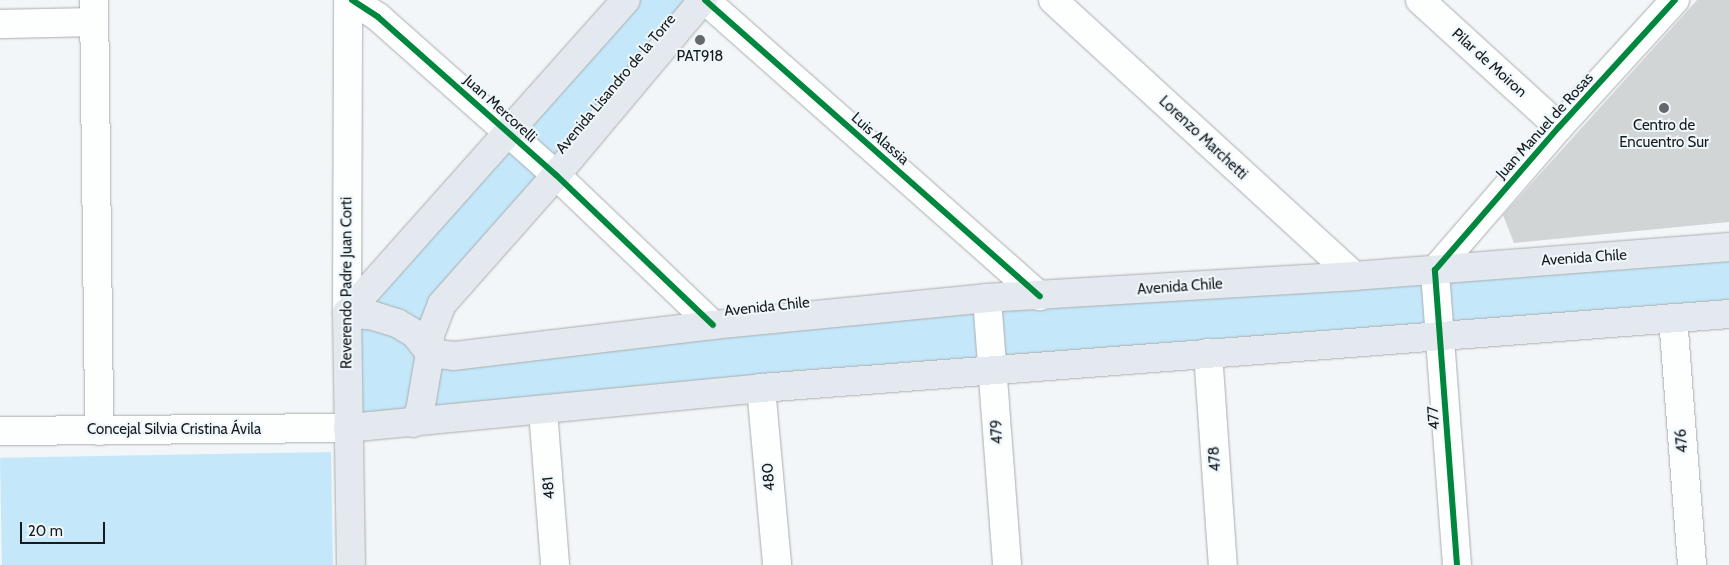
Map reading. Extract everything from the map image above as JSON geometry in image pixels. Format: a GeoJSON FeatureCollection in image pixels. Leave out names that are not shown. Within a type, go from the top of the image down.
{"type":"FeatureCollection","features":[{"type":"Feature","properties":{"kind":"main road"},"geometry":{"type":"LineString","coordinates":[[347,313],[626,0]]}},
{"type":"Feature","properties":{"kind":"main road","name":"Avenida Lisandro de la Torre"},"geometry":{"type":"LineString","coordinates":[[413,423],[420,411],[430,353],[430,335],[442,304],[556,175],[704,0]]}},
{"type":"Feature","properties":{"kind":"main road","name":"Avenida Chile"},"geometry":{"type":"LineString","coordinates":[[430,353],[454,356],[713,325],[988,298],[1354,276],[1729,247]]}},
{"type":"Feature","properties":{"kind":"main road"},"geometry":{"type":"LineString","coordinates":[[347,313],[374,316],[398,323],[415,334],[430,353]]}},
{"type":"Feature","properties":{"kind":"main road","name":"Reverendo Padre Juan Corti"},"geometry":{"type":"LineString","coordinates":[[347,313],[351,565]]}},
{"type":"Feature","properties":{"kind":"main road"},"geometry":{"type":"LineString","coordinates":[[348,428],[543,411],[761,388],[1729,314]]}},
{"type":"Feature","properties":{"kind":"street","name":"Reverendo Padre Juan Corti"},"geometry":{"type":"LineString","coordinates":[[347,313],[348,0]]}},
{"type":"Feature","properties":{"kind":"street","name":"Juan Mercorelli"},"geometry":{"type":"LineString","coordinates":[[352,0],[378,17],[556,175],[713,325]]}},
{"type":"Feature","properties":{"kind":"street","name":"Luis Alassia"},"geometry":{"type":"LineString","coordinates":[[704,0],[1040,296]]}},
{"type":"Feature","properties":{"kind":"street","name":"Lorenzo Marchetti"},"geometry":{"type":"LineString","coordinates":[[1053,0],[1354,276]]}},
{"type":"Feature","properties":{"kind":"street","name":"Pilar de Moiron"},"geometry":{"type":"LineString","coordinates":[[1420,0],[1559,127]]}},
{"type":"Feature","properties":{"kind":"street","name":"Juan Manuel de Rosas"},"geometry":{"type":"LineString","coordinates":[[1435,270],[1559,127],[1675,0]]}},
{"type":"Feature","properties":{"kind":"street"},"geometry":{"type":"LineString","coordinates":[[0,24],[94,11],[100,431]]}},
{"type":"Feature","properties":{"kind":"street","name":"477"},"geometry":{"type":"LineString","coordinates":[[1435,270],[1457,565]]}},
{"type":"Feature","properties":{"kind":"street","name":"479"},"geometry":{"type":"LineString","coordinates":[[988,298],[1007,565]]}},
{"type":"Feature","properties":{"kind":"street","name":"476"},"geometry":{"type":"LineString","coordinates":[[1673,318],[1692,565]]}},
{"type":"Feature","properties":{"kind":"street","name":"478"},"geometry":{"type":"LineString","coordinates":[[1208,353],[1223,565]]}},
{"type":"Feature","properties":{"kind":"street","name":"480"},"geometry":{"type":"LineString","coordinates":[[761,388],[777,565]]}},
{"type":"Feature","properties":{"kind":"street","name":"481"},"geometry":{"type":"LineString","coordinates":[[543,411],[555,565]]}},
{"type":"Feature","properties":{"kind":"street","name":"Concejal Silvia Cristina Ávila"},"geometry":{"type":"LineString","coordinates":[[0,431],[348,428]]}},
{"type":"Feature","properties":{"kind":"shaded area"},"geometry":{"type":"Polygon","coordinates":[[[626,0],[703,0],[442,304],[430,353],[1729,247],[1729,314],[348,428],[347,313],[626,0]]]}},
{"type":"Feature","properties":{"kind":"shaded area"},"geometry":{"type":"Polygon","coordinates":[[[331,452],[333,565],[2,565],[0,458],[331,452]]]}},
{"type":"Feature","properties":{"kind":"building","name":"Centro de Encuentro Sur"},"geometry":{"type":"Polygon","coordinates":[[[1697,0],[1729,0],[1729,222],[1514,243],[1503,215],[1697,0]]]}},
{"type":"Feature","properties":{"kind":"cycle path"},"geometry":{"type":"LineString","coordinates":[[352,0],[378,17],[556,175],[713,325]]}},
{"type":"Feature","properties":{"kind":"cycle path"},"geometry":{"type":"LineString","coordinates":[[705,0],[1040,296]]}},
{"type":"Feature","properties":{"kind":"cycle path"},"geometry":{"type":"LineString","coordinates":[[1457,565],[1435,270],[1559,127],[1675,0]]}},
{"type":"Feature","properties":{"kind":"place","name":"PAT918"},"geometry":{"type":"Point","coordinates":[700,40]}},
{"type":"Feature","properties":{"kind":"place","name":"Centro de Encuentro Sur"},"geometry":{"type":"Point","coordinates":[1664,108]}}]}
